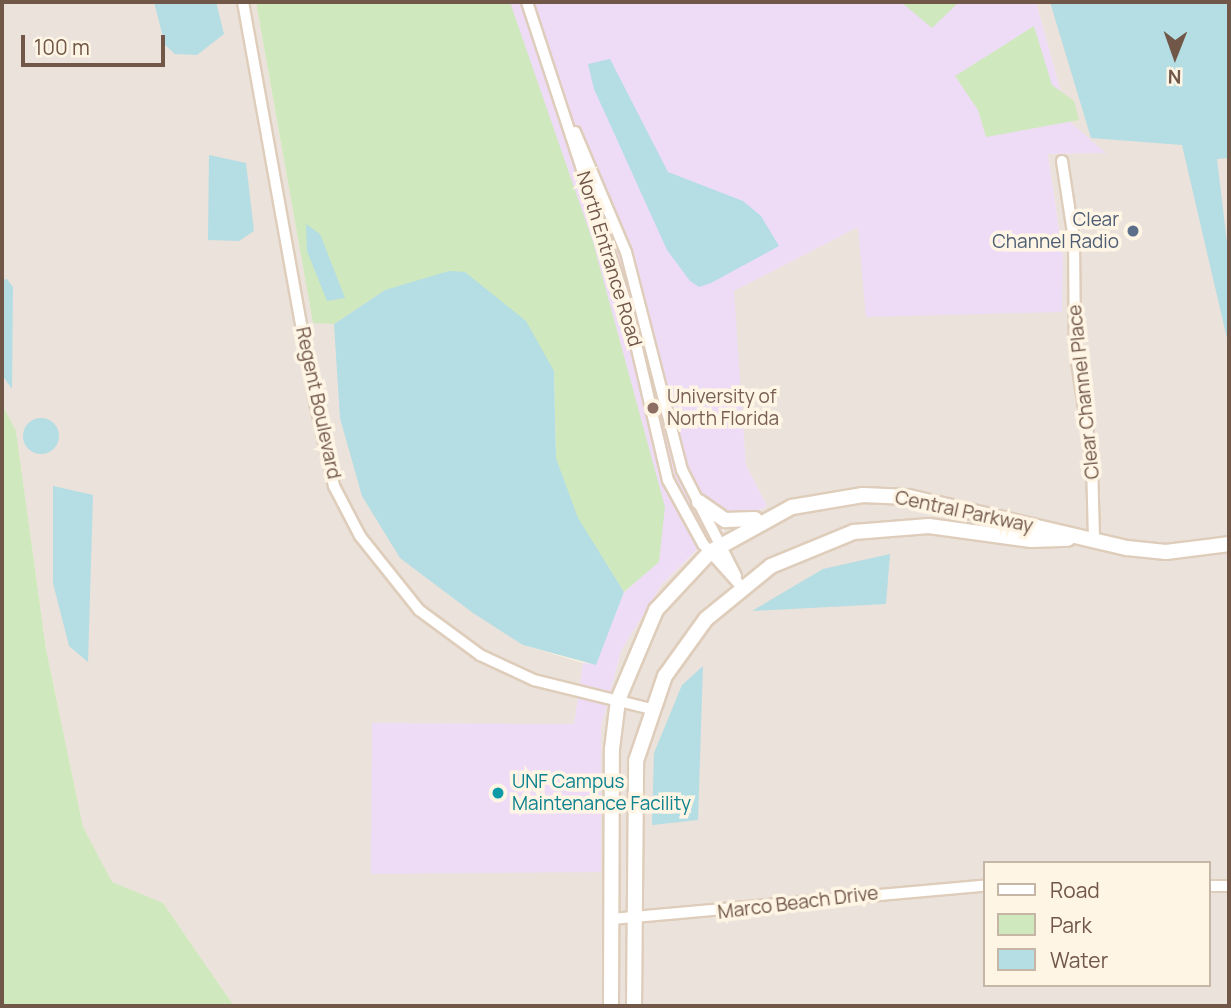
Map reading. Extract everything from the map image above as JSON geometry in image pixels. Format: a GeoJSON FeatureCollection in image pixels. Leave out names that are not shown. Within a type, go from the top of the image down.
{"type":"FeatureCollection","features":[{"type":"Feature","properties":{"kind":"street","name":"Regent Boulevard"},"geometry":{"type":"LineString","coordinates":[[243,2],[313,393],[334,486],[359,536],[419,610],[480,654],[534,680],[651,709]]}},
{"type":"Feature","properties":{"kind":"street","name":"North Entrance Road"},"geometry":{"type":"LineString","coordinates":[[527,2],[629,314],[656,447],[679,503],[741,586]]}},
{"type":"Feature","properties":{"kind":"street","name":"North Entrance Road"},"geometry":{"type":"LineString","coordinates":[[562,106],[639,292],[675,446],[715,548]]}},
{"type":"Feature","properties":{"kind":"street","name":"Clear Channel Place"},"geometry":{"type":"LineString","coordinates":[[1062,162],[1074,239],[1075,348],[1093,468],[1089,539]]}},
{"type":"Feature","properties":{"kind":"street"},"geometry":{"type":"LineString","coordinates":[[629,314],[639,292]]}},
{"type":"Feature","properties":{"kind":"street","name":"Central Parkway"},"geometry":{"type":"LineString","coordinates":[[611,1006],[618,700],[656,610],[715,548],[764,518],[825,498],[909,497],[1089,539],[1166,552],[1229,544]]}},
{"type":"Feature","properties":{"kind":"street"},"geometry":{"type":"LineString","coordinates":[[699,502],[725,520],[764,518]]}},
{"type":"Feature","properties":{"kind":"street","name":"Central Parkway"},"geometry":{"type":"LineString","coordinates":[[634,1006],[633,786],[651,709],[683,647],[741,586],[798,551],[878,528],[940,527],[1031,540],[1089,539]]}},
{"type":"Feature","properties":{"kind":"street","name":"Marco Beach Drive"},"geometry":{"type":"LineString","coordinates":[[611,919],[982,886]]}},
{"type":"Feature","properties":{"kind":"street"},"geometry":{"type":"LineString","coordinates":[[1210,886],[1229,886]]}},
{"type":"Feature","properties":{"kind":"shaded area"},"geometry":{"type":"Polygon","coordinates":[[[2,2],[256,2],[313,322],[334,324],[523,645],[583,663],[574,725],[372,723],[601,872],[601,727],[621,651],[662,584],[709,539],[767,506],[746,465],[733,291],[858,227],[1063,257],[1048,154],[1104,153],[1069,121],[1036,2],[1229,2],[1229,1006],[234,1006],[163,903],[112,883],[83,827],[46,649],[16,432],[2,404],[2,2]]]}},
{"type":"Feature","properties":{"kind":"shaded area","name":"University of North Florida"},"geometry":{"type":"Polygon","coordinates":[[[332,2],[1036,2],[1069,121],[1106,153],[1048,154],[1063,257],[1062,312],[866,317],[858,227],[734,291],[746,465],[767,506],[711,536],[662,584],[621,651],[601,727],[601,872],[371,874],[372,723],[574,724],[583,663],[596,664],[624,592],[635,582],[563,361],[332,2]]]}},
{"type":"Feature","properties":{"kind":"green space"},"geometry":{"type":"Polygon","coordinates":[[[256,2],[510,2],[593,242],[665,507],[659,562],[624,592],[577,518],[556,458],[554,371],[465,272],[385,290],[334,324],[313,323],[256,2]]]}},
{"type":"Feature","properties":{"kind":"green space"},"geometry":{"type":"Polygon","coordinates":[[[901,2],[959,2],[932,28],[901,2]]]}},
{"type":"Feature","properties":{"kind":"green space"},"geometry":{"type":"Polygon","coordinates":[[[1034,26],[1052,85],[1074,101],[1079,120],[986,137],[978,110],[955,76],[1034,26]]]}},
{"type":"Feature","properties":{"kind":"green space"},"geometry":{"type":"Polygon","coordinates":[[[2,404],[16,431],[46,649],[83,827],[112,882],[163,903],[234,1006],[2,1006],[2,404]]]}},
{"type":"Feature","properties":{"kind":"water"},"geometry":{"type":"Polygon","coordinates":[[[154,2],[216,2],[224,34],[197,55],[175,54],[165,45],[154,2]]]}},
{"type":"Feature","properties":{"kind":"water"},"geometry":{"type":"Polygon","coordinates":[[[1050,2],[1229,2],[1229,158],[1217,159],[1229,259],[1229,347],[1182,145],[1091,138],[1050,2]]]}},
{"type":"Feature","properties":{"kind":"water"},"geometry":{"type":"Polygon","coordinates":[[[610,59],[668,172],[743,201],[761,216],[779,246],[711,283],[699,287],[690,281],[667,250],[594,89],[588,64],[610,59]]]}},
{"type":"Feature","properties":{"kind":"water"},"geometry":{"type":"Polygon","coordinates":[[[209,155],[246,163],[254,231],[239,241],[208,240],[209,155]]]}},
{"type":"Feature","properties":{"kind":"water"},"geometry":{"type":"Polygon","coordinates":[[[306,224],[320,234],[345,298],[327,301],[307,251],[306,224]]]}},
{"type":"Feature","properties":{"kind":"water"},"geometry":{"type":"Polygon","coordinates":[[[449,271],[465,272],[526,321],[554,371],[556,458],[578,518],[624,592],[596,665],[523,645],[473,613],[400,558],[362,496],[340,418],[334,324],[385,290],[449,271]]]}},
{"type":"Feature","properties":{"kind":"water"},"geometry":{"type":"Polygon","coordinates":[[[7,279],[13,287],[12,389],[2,375],[2,280],[7,279]]]}},
{"type":"Feature","properties":{"kind":"water"},"geometry":{"type":"Polygon","coordinates":[[[41,418],[54,423],[59,436],[54,449],[41,454],[28,449],[23,436],[28,423],[41,418]]]}},
{"type":"Feature","properties":{"kind":"water"},"geometry":{"type":"Polygon","coordinates":[[[53,486],[93,495],[88,662],[69,646],[53,583],[53,486]]]}},
{"type":"Feature","properties":{"kind":"water"},"geometry":{"type":"Polygon","coordinates":[[[890,554],[886,604],[752,611],[823,569],[890,554]]]}},
{"type":"Feature","properties":{"kind":"water"},"geometry":{"type":"Polygon","coordinates":[[[703,666],[698,820],[652,825],[654,753],[682,685],[703,666]]]}},
{"type":"Feature","properties":{"kind":"place","name":"Clear Channel Radio"},"geometry":{"type":"Point","coordinates":[1133,231]}},
{"type":"Feature","properties":{"kind":"place","name":"University of North Florida"},"geometry":{"type":"Point","coordinates":[653,408]}},
{"type":"Feature","properties":{"kind":"place","name":"UNF Campus Maintenance Facility"},"geometry":{"type":"Point","coordinates":[498,793]}}]}
